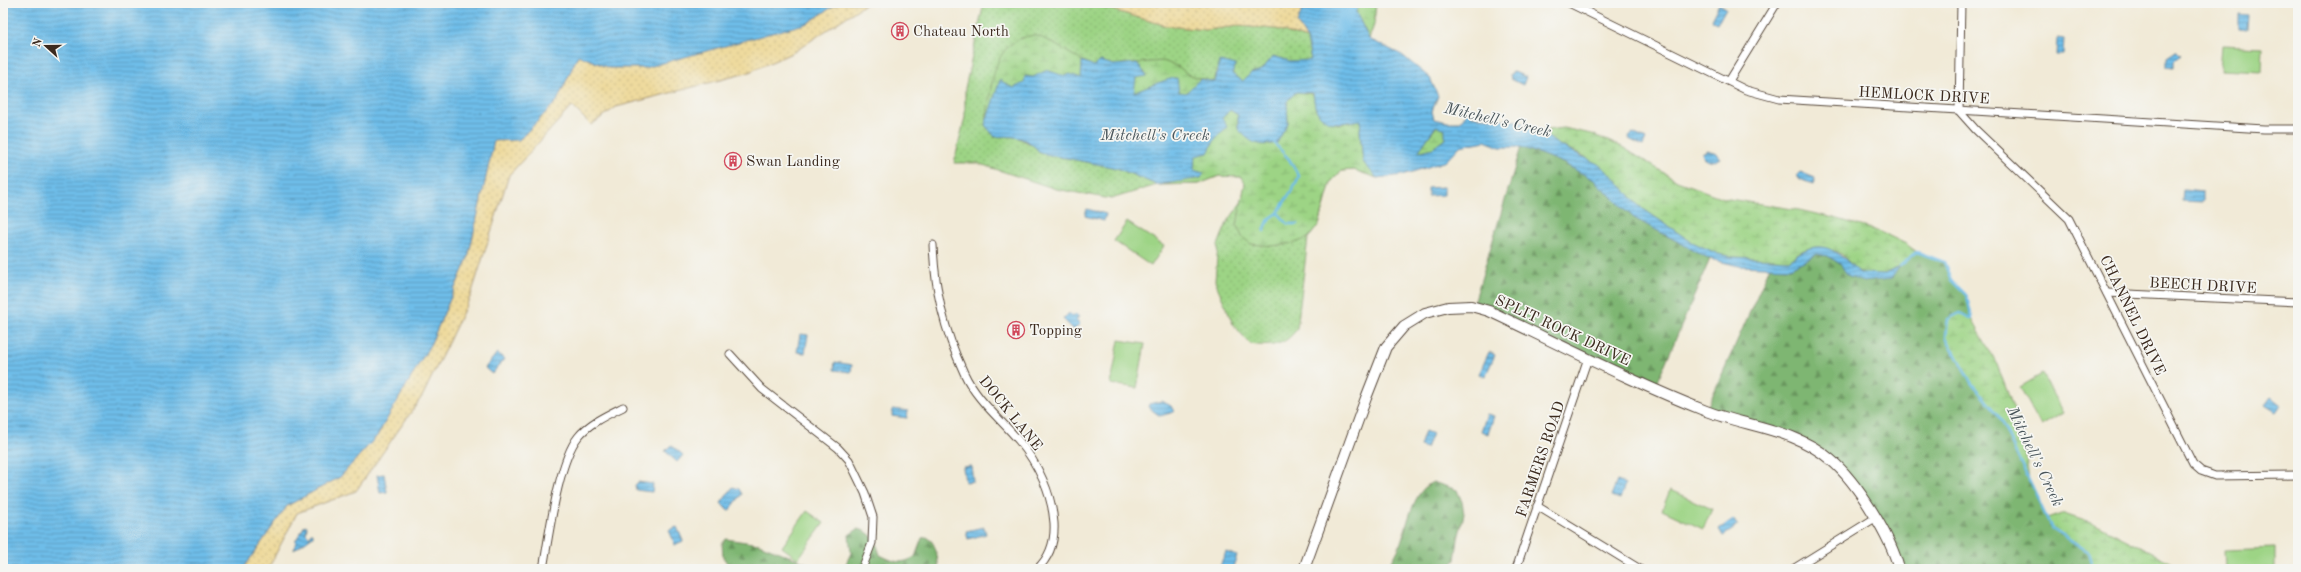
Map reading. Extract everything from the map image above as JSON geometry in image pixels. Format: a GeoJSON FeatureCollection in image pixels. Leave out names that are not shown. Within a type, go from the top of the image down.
{"type":"FeatureCollection","features":[{"type":"Feature","properties":{"kind":"street","name":"HEMLOCK DRIVE"},"geometry":{"type":"LineString","coordinates":[[1569,3],[1729,81],[1758,94],[1779,100],[2264,129],[2298,129]]}},
{"type":"Feature","properties":{"kind":"street"},"geometry":{"type":"LineString","coordinates":[[1729,81],[1777,3]]}},
{"type":"Feature","properties":{"kind":"street"},"geometry":{"type":"LineString","coordinates":[[1959,111],[1961,3]]}},
{"type":"Feature","properties":{"kind":"street","name":"CHANNEL DRIVE"},"geometry":{"type":"LineString","coordinates":[[1959,111],[1995,149],[2069,219],[2193,464],[2201,472],[2215,476],[2298,475]]}},
{"type":"Feature","properties":{"kind":"street","name":"DOCK LANE"},"geometry":{"type":"LineString","coordinates":[[933,245],[938,301],[964,374],[976,395],[1019,441],[1032,459],[1042,478],[1051,502],[1055,531],[1052,545],[1043,563],[1037,569]]}},
{"type":"Feature","properties":{"kind":"street","name":"BEECH DRIVE"},"geometry":{"type":"LineString","coordinates":[[2107,293],[2298,302]]}},
{"type":"Feature","properties":{"kind":"street","name":"SPLIT ROCK DRIVE"},"geometry":{"type":"LineString","coordinates":[[1304,569],[1386,347],[1404,326],[1425,313],[1448,307],[1471,306],[1489,311],[1588,358],[1709,412],[1777,431],[1811,446],[1832,460],[1845,475],[1890,541],[1899,569]]}},
{"type":"Feature","properties":{"kind":"street"},"geometry":{"type":"LineString","coordinates":[[730,354],[779,404],[838,448],[854,469],[865,493],[874,527],[872,543],[862,569]]}},
{"type":"Feature","properties":{"kind":"street","name":"FARMERS ROAD"},"geometry":{"type":"LineString","coordinates":[[1516,569],[1588,358]]}},
{"type":"Feature","properties":{"kind":"street"},"geometry":{"type":"LineString","coordinates":[[543,569],[563,470],[569,451],[584,431],[623,407]]}},
{"type":"Feature","properties":{"kind":"street"},"geometry":{"type":"LineString","coordinates":[[1537,506],[1640,569]]}},
{"type":"Feature","properties":{"kind":"street"},"geometry":{"type":"LineString","coordinates":[[1793,569],[1875,518]]}},
{"type":"Feature","properties":{"kind":"green space"},"geometry":{"type":"Polygon","coordinates":[[[984,3],[1089,3],[1167,26],[1206,30],[1238,26],[1277,29],[1307,39],[1311,60],[1290,61],[1273,56],[1262,70],[1251,73],[1243,82],[1232,74],[1235,65],[1216,71],[1215,82],[1137,63],[1113,65],[1101,61],[994,137],[1013,135],[1036,147],[1117,168],[1157,185],[1111,199],[1056,189],[977,163],[954,163],[965,117],[965,88],[984,3]]]}},
{"type":"Feature","properties":{"kind":"green space"},"geometry":{"type":"Polygon","coordinates":[[[1359,3],[1376,3],[1374,25],[1369,39],[1356,12],[1359,3]]]}},
{"type":"Feature","properties":{"kind":"green space"},"geometry":{"type":"Polygon","coordinates":[[[1035,35],[1051,42],[1094,66],[1101,61],[1113,65],[1163,61],[1179,67],[1186,73],[1200,79],[1230,110],[1238,115],[1238,129],[1251,140],[1260,144],[1277,143],[1288,123],[1287,101],[1296,92],[1313,94],[1316,110],[1338,124],[1361,120],[1360,131],[1363,162],[1377,178],[1354,170],[1341,171],[1331,182],[1319,225],[1308,238],[1295,243],[1272,246],[1251,244],[1242,237],[1237,225],[1245,183],[1241,177],[1219,176],[1199,184],[1157,185],[1117,168],[1040,153],[1031,143],[1020,138],[1008,136],[995,137],[985,125],[995,69],[1008,46],[1020,39],[1035,35]]]}},
{"type":"Feature","properties":{"kind":"green space"},"geometry":{"type":"Polygon","coordinates":[[[2222,45],[2263,47],[2262,72],[2220,70],[2222,45]]]}},
{"type":"Feature","properties":{"kind":"green space"},"geometry":{"type":"Polygon","coordinates":[[[1437,126],[1446,129],[1445,139],[1433,148],[1417,152],[1437,126]]]}},
{"type":"Feature","properties":{"kind":"green space"},"geometry":{"type":"Polygon","coordinates":[[[1563,128],[1592,134],[1624,148],[1677,181],[1723,198],[1799,210],[1838,219],[1881,232],[1906,244],[1917,252],[1891,271],[1875,276],[1860,272],[1838,252],[1816,248],[1807,249],[1789,260],[1733,257],[1718,254],[1690,241],[1639,206],[1613,176],[1582,155],[1557,144],[1540,131],[1563,128]]]}},
{"type":"Feature","properties":{"kind":"green space"},"geometry":{"type":"Polygon","coordinates":[[[1521,147],[1559,161],[1594,180],[1634,218],[1710,259],[1656,385],[1473,306],[1521,147]]]}},
{"type":"Feature","properties":{"kind":"green space"},"geometry":{"type":"Polygon","coordinates":[[[1363,162],[1377,178],[1354,170],[1341,171],[1331,182],[1319,225],[1308,238],[1297,329],[1292,335],[1282,342],[1270,345],[1250,344],[1233,324],[1215,281],[1218,245],[1227,223],[1242,201],[1245,183],[1241,177],[1219,176],[1199,184],[1157,185],[1204,173],[1363,162]]]}},
{"type":"Feature","properties":{"kind":"green space"},"geometry":{"type":"Polygon","coordinates":[[[1127,222],[1164,246],[1151,266],[1114,241],[1127,222]]]}},
{"type":"Feature","properties":{"kind":"green space"},"geometry":{"type":"Polygon","coordinates":[[[1917,252],[1944,262],[1951,280],[1967,296],[1972,319],[1960,313],[1972,384],[1997,413],[2052,529],[2088,552],[2093,569],[1899,569],[1862,498],[1811,446],[1707,408],[1770,267],[1790,268],[1817,254],[1828,256],[1840,264],[1849,277],[1891,279],[1900,266],[1917,252]]]}},
{"type":"Feature","properties":{"kind":"green space"},"geometry":{"type":"Polygon","coordinates":[[[1960,313],[1972,319],[1996,362],[2023,433],[2029,481],[1997,413],[1972,384],[1946,337],[1948,319],[1960,313]]]}},
{"type":"Feature","properties":{"kind":"green space"},"geometry":{"type":"Polygon","coordinates":[[[1119,340],[1145,344],[1137,388],[1111,384],[1119,340]]]}},
{"type":"Feature","properties":{"kind":"green space"},"geometry":{"type":"Polygon","coordinates":[[[2042,374],[2063,413],[2041,426],[2020,387],[2042,374]]]}},
{"type":"Feature","properties":{"kind":"green space"},"geometry":{"type":"Polygon","coordinates":[[[1433,482],[1457,490],[1462,502],[1464,514],[1455,560],[1447,569],[1387,569],[1398,550],[1414,503],[1425,487],[1433,482]]]}},
{"type":"Feature","properties":{"kind":"green space"},"geometry":{"type":"Polygon","coordinates":[[[1670,490],[1712,509],[1703,529],[1662,510],[1670,490]]]}},
{"type":"Feature","properties":{"kind":"green space"},"geometry":{"type":"Polygon","coordinates":[[[807,511],[824,523],[798,559],[782,547],[807,511]]]}},
{"type":"Feature","properties":{"kind":"green space"},"geometry":{"type":"Polygon","coordinates":[[[2061,513],[2097,525],[2184,569],[2093,569],[2088,552],[2052,529],[2047,518],[2061,513]]]}},
{"type":"Feature","properties":{"kind":"green space"},"geometry":{"type":"Polygon","coordinates":[[[858,529],[867,532],[873,538],[880,555],[898,562],[915,557],[922,538],[927,537],[935,547],[939,569],[840,569],[844,568],[851,553],[849,535],[858,529]]]}},
{"type":"Feature","properties":{"kind":"green space"},"geometry":{"type":"Polygon","coordinates":[[[726,539],[759,544],[821,569],[731,569],[723,557],[722,544],[726,539]]]}},
{"type":"Feature","properties":{"kind":"green space"},"geometry":{"type":"Polygon","coordinates":[[[2275,548],[2275,569],[2226,569],[2225,550],[2275,548]]]}},
{"type":"Feature","properties":{"kind":"sand"},"geometry":{"type":"Polygon","coordinates":[[[838,3],[867,3],[794,52],[747,73],[616,107],[591,125],[572,106],[509,175],[471,295],[423,395],[356,491],[297,513],[270,565],[265,569],[243,569],[287,506],[340,477],[377,436],[431,343],[468,258],[494,141],[557,101],[578,55],[609,68],[808,23],[838,3]]]}},
{"type":"Feature","properties":{"kind":"sand"},"geometry":{"type":"Polygon","coordinates":[[[1089,3],[1305,3],[1297,23],[1307,39],[1277,29],[1238,26],[1206,30],[1167,26],[1089,3]]]}},
{"type":"Feature","properties":{"kind":"water"},"geometry":{"type":"Polygon","coordinates":[[[3,3],[838,3],[808,23],[645,68],[609,68],[578,55],[557,101],[519,140],[494,141],[468,258],[431,343],[377,436],[340,477],[287,506],[243,569],[3,569],[3,3]]]}},
{"type":"Feature","properties":{"kind":"water","name":"Mitchell's Creek"},"geometry":{"type":"Polygon","coordinates":[[[1305,3],[1344,3],[1356,12],[1369,39],[1402,55],[1430,78],[1438,96],[1432,111],[1434,119],[1447,122],[1460,122],[1468,111],[1473,110],[1471,116],[1518,121],[1540,131],[1557,144],[1598,164],[1613,176],[1639,206],[1690,241],[1718,254],[1733,257],[1789,260],[1800,252],[1810,248],[1819,247],[1827,248],[1843,257],[1860,273],[1885,274],[1900,266],[1891,279],[1863,282],[1849,277],[1840,264],[1828,256],[1817,254],[1790,268],[1739,266],[1710,259],[1634,218],[1594,180],[1559,161],[1521,147],[1500,147],[1485,141],[1460,146],[1446,161],[1403,175],[1377,178],[1363,162],[1360,131],[1361,120],[1336,123],[1324,119],[1316,109],[1313,93],[1296,92],[1287,101],[1288,123],[1277,143],[1259,144],[1251,141],[1238,129],[1238,115],[1230,110],[1222,118],[1227,127],[1217,136],[1208,153],[1195,156],[1194,170],[1204,173],[1201,178],[1157,185],[1117,168],[1040,153],[1031,143],[1020,138],[1008,136],[995,137],[985,125],[1000,80],[1013,88],[1024,83],[1025,76],[1033,77],[1047,70],[1064,76],[1070,74],[1081,78],[1082,61],[1094,66],[1101,61],[1113,65],[1137,63],[1147,76],[1136,78],[1134,92],[1166,80],[1177,78],[1179,92],[1186,93],[1200,79],[1215,82],[1220,61],[1236,65],[1232,74],[1243,81],[1251,73],[1262,70],[1273,56],[1290,61],[1311,60],[1307,39],[1297,23],[1305,3]],[[1436,126],[1418,152],[1433,148],[1445,139],[1445,129],[1436,126]]]}},
{"type":"Feature","properties":{"kind":"water"},"geometry":{"type":"Polygon","coordinates":[[[1719,4],[1726,8],[1718,23],[1711,20],[1719,4]]]}},
{"type":"Feature","properties":{"kind":"water"},"geometry":{"type":"Polygon","coordinates":[[[2239,14],[2248,15],[2247,30],[2239,29],[2239,14]]]}},
{"type":"Feature","properties":{"kind":"water"},"geometry":{"type":"Polygon","coordinates":[[[2057,38],[2064,39],[2063,55],[2056,55],[2057,38]]]}},
{"type":"Feature","properties":{"kind":"water"},"geometry":{"type":"Polygon","coordinates":[[[2176,51],[2181,56],[2174,61],[2174,68],[2167,67],[2167,57],[2176,51]]]}},
{"type":"Feature","properties":{"kind":"water"},"geometry":{"type":"Polygon","coordinates":[[[1514,72],[1526,77],[1523,85],[1511,79],[1510,74],[1514,72]]]}},
{"type":"Feature","properties":{"kind":"water"},"geometry":{"type":"Polygon","coordinates":[[[1633,133],[1646,139],[1643,146],[1629,139],[1629,136],[1633,133]]]}},
{"type":"Feature","properties":{"kind":"water"},"geometry":{"type":"Polygon","coordinates":[[[1707,150],[1717,153],[1720,158],[1715,161],[1704,159],[1702,153],[1707,150]]]}},
{"type":"Feature","properties":{"kind":"water"},"geometry":{"type":"Polygon","coordinates":[[[1800,172],[1815,178],[1813,184],[1799,179],[1797,175],[1800,172]]]}},
{"type":"Feature","properties":{"kind":"water"},"geometry":{"type":"Polygon","coordinates":[[[1444,187],[1444,195],[1428,196],[1428,188],[1444,187]]]}},
{"type":"Feature","properties":{"kind":"water"},"geometry":{"type":"Polygon","coordinates":[[[2183,190],[2203,192],[2203,202],[2182,201],[2183,190]]]}},
{"type":"Feature","properties":{"kind":"water"},"geometry":{"type":"Polygon","coordinates":[[[1087,209],[1106,214],[1104,221],[1085,216],[1087,209]]]}},
{"type":"Feature","properties":{"kind":"water"},"geometry":{"type":"Polygon","coordinates":[[[1069,313],[1073,317],[1076,314],[1079,317],[1076,319],[1080,324],[1074,330],[1063,319],[1069,313]]]}},
{"type":"Feature","properties":{"kind":"water"},"geometry":{"type":"Polygon","coordinates":[[[800,334],[808,335],[805,353],[797,352],[800,334]]]}},
{"type":"Feature","properties":{"kind":"water"},"geometry":{"type":"Polygon","coordinates":[[[1489,352],[1495,355],[1485,377],[1479,374],[1489,352]]]}},
{"type":"Feature","properties":{"kind":"water"},"geometry":{"type":"Polygon","coordinates":[[[497,353],[504,359],[492,374],[485,368],[497,353]]]}},
{"type":"Feature","properties":{"kind":"water"},"geometry":{"type":"Polygon","coordinates":[[[835,362],[852,365],[851,372],[834,370],[835,362]]]}},
{"type":"Feature","properties":{"kind":"water"},"geometry":{"type":"Polygon","coordinates":[[[2271,397],[2281,405],[2276,412],[2265,405],[2271,397]]]}},
{"type":"Feature","properties":{"kind":"water"},"geometry":{"type":"Polygon","coordinates":[[[1162,401],[1171,406],[1174,412],[1160,416],[1148,407],[1149,404],[1162,401]]]}},
{"type":"Feature","properties":{"kind":"water"},"geometry":{"type":"Polygon","coordinates":[[[893,409],[908,411],[907,418],[892,416],[893,409]]]}},
{"type":"Feature","properties":{"kind":"water"},"geometry":{"type":"Polygon","coordinates":[[[1487,414],[1494,416],[1488,434],[1481,431],[1487,414]]]}},
{"type":"Feature","properties":{"kind":"water"},"geometry":{"type":"Polygon","coordinates":[[[1425,431],[1432,434],[1426,448],[1420,446],[1425,431]]]}},
{"type":"Feature","properties":{"kind":"water"},"geometry":{"type":"Polygon","coordinates":[[[671,445],[683,455],[677,462],[665,451],[671,445]]]}},
{"type":"Feature","properties":{"kind":"water"},"geometry":{"type":"Polygon","coordinates":[[[971,466],[973,481],[965,482],[963,467],[971,466]]]}},
{"type":"Feature","properties":{"kind":"water"},"geometry":{"type":"Polygon","coordinates":[[[384,474],[387,492],[380,493],[377,475],[384,474]]]}},
{"type":"Feature","properties":{"kind":"water"},"geometry":{"type":"Polygon","coordinates":[[[1617,481],[1625,484],[1620,499],[1611,496],[1617,481]]]}},
{"type":"Feature","properties":{"kind":"water"},"geometry":{"type":"Polygon","coordinates":[[[638,482],[653,484],[652,492],[636,490],[635,485],[638,482]]]}},
{"type":"Feature","properties":{"kind":"water"},"geometry":{"type":"Polygon","coordinates":[[[733,487],[739,489],[742,494],[730,510],[727,510],[721,503],[733,487]]]}},
{"type":"Feature","properties":{"kind":"water"},"geometry":{"type":"Polygon","coordinates":[[[1733,519],[1738,526],[1723,536],[1719,529],[1733,519]]]}},
{"type":"Feature","properties":{"kind":"water"},"geometry":{"type":"Polygon","coordinates":[[[305,525],[307,526],[306,533],[310,537],[311,533],[313,533],[313,536],[294,550],[296,540],[305,525]]]}},
{"type":"Feature","properties":{"kind":"water"},"geometry":{"type":"Polygon","coordinates":[[[677,527],[683,541],[675,545],[669,530],[677,527]]]}},
{"type":"Feature","properties":{"kind":"water"},"geometry":{"type":"Polygon","coordinates":[[[984,527],[986,534],[968,539],[966,531],[984,527]]]}},
{"type":"Feature","properties":{"kind":"water"},"geometry":{"type":"Polygon","coordinates":[[[1226,552],[1237,556],[1232,569],[1219,569],[1226,552]]]}},
{"type":"Feature","properties":{"kind":"waterway","name":"Mitchell's Creek"},"geometry":{"type":"LineString","coordinates":[[1341,26],[1351,3]]}},
{"type":"Feature","properties":{"kind":"waterway"},"geometry":{"type":"LineString","coordinates":[[1274,143],[1289,159],[1299,176],[1295,186],[1278,213],[1288,224],[1298,224]]}},
{"type":"Feature","properties":{"kind":"waterway"},"geometry":{"type":"LineString","coordinates":[[1264,231],[1269,219],[1278,213]]}},
{"type":"Feature","properties":{"kind":"waterway","name":"Mitchell's Creek"},"geometry":{"type":"LineString","coordinates":[[1900,266],[1917,252],[1944,262],[1951,280],[1967,296],[1972,319],[1960,313],[1948,319],[1946,337],[1972,384],[1997,413],[2052,529],[2088,552],[2093,569]]}},
{"type":"Feature","properties":{"kind":"place","name":"Chateau North"},"geometry":{"type":"Point","coordinates":[900,31]}},
{"type":"Feature","properties":{"kind":"place","name":"Swan Landing"},"geometry":{"type":"Point","coordinates":[733,161]}},
{"type":"Feature","properties":{"kind":"place","name":"Topping"},"geometry":{"type":"Point","coordinates":[1016,330]}}]}
